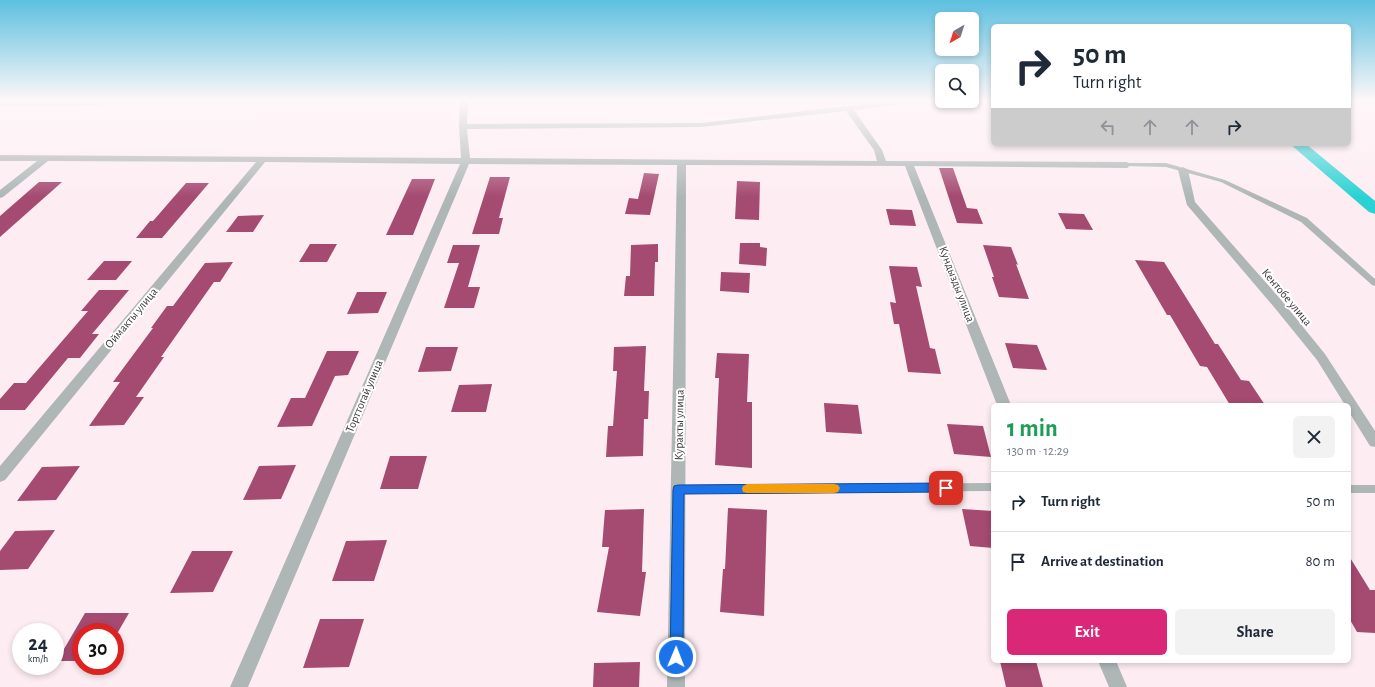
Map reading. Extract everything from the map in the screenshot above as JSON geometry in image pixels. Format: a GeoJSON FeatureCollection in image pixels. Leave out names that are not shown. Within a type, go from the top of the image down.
{"type":"FeatureCollection","features":[{"type":"Feature","properties":{"kind":"street","name":"Торттогай улица"},"geometry":{"type":"LineString","coordinates":[[239,687],[466,161],[464,133]]}},
{"type":"Feature","properties":{"kind":"street"},"geometry":{"type":"LineString","coordinates":[[866,133],[878,150],[883,164]]}},
{"type":"Feature","properties":{"kind":"street"},"geometry":{"type":"LineString","coordinates":[[0,158],[1128,165]]}},
{"type":"Feature","properties":{"kind":"street"},"geometry":{"type":"LineString","coordinates":[[0,195],[46,158]]}},
{"type":"Feature","properties":{"kind":"street","name":"Оймакты улица"},"geometry":{"type":"LineString","coordinates":[[0,476],[263,159]]}},
{"type":"Feature","properties":{"kind":"street","name":"Куракты улица"},"geometry":{"type":"LineString","coordinates":[[676,687],[682,162]]}},
{"type":"Feature","properties":{"kind":"street","name":"Кундызды улица"},"geometry":{"type":"LineString","coordinates":[[909,164],[1003,403]]}},
{"type":"Feature","properties":{"kind":"street","name":"Кентобе улица"},"geometry":{"type":"LineString","coordinates":[[1183,170],[1190,203],[1278,304],[1321,357],[1350,403]]}},
{"type":"Feature","properties":{"kind":"street","name":"Кентобе улица"},"geometry":{"type":"LineString","coordinates":[[1351,404],[1375,442]]}},
{"type":"Feature","properties":{"kind":"street"},"geometry":{"type":"LineString","coordinates":[[1108,663],[1118,687]]}},
{"type":"Feature","properties":{"kind":"lane"},"geometry":{"type":"LineString","coordinates":[[1128,165],[1166,165],[1223,181],[1304,220],[1375,283]]}},
{"type":"Feature","properties":{"kind":"lane"},"geometry":{"type":"LineString","coordinates":[[678,490],[991,487]]}},
{"type":"Feature","properties":{"kind":"lane"},"geometry":{"type":"LineString","coordinates":[[1351,489],[1375,489]]}},
{"type":"Feature","properties":{"kind":"building"},"geometry":{"type":"Polygon","coordinates":[[[939,168],[953,168],[967,208],[977,209],[983,224],[957,223],[939,168]]]}},
{"type":"Feature","properties":{"kind":"building"},"geometry":{"type":"Polygon","coordinates":[[[644,173],[659,174],[650,215],[625,214],[629,198],[638,199],[644,173]]]}},
{"type":"Feature","properties":{"kind":"building"},"geometry":{"type":"Polygon","coordinates":[[[490,177],[510,177],[499,218],[503,218],[499,234],[472,234],[490,177]]]}},
{"type":"Feature","properties":{"kind":"building"},"geometry":{"type":"Polygon","coordinates":[[[412,179],[435,179],[413,235],[386,235],[412,179]]]}},
{"type":"Feature","properties":{"kind":"building"},"geometry":{"type":"Polygon","coordinates":[[[737,181],[760,182],[759,220],[735,219],[737,181]]]}},
{"type":"Feature","properties":{"kind":"building"},"geometry":{"type":"Polygon","coordinates":[[[39,182],[62,182],[0,237],[0,216],[39,182]]]}},
{"type":"Feature","properties":{"kind":"building"},"geometry":{"type":"Polygon","coordinates":[[[186,183],[209,183],[162,238],[136,238],[150,221],[153,221],[186,183]]]}},
{"type":"Feature","properties":{"kind":"building"},"geometry":{"type":"Polygon","coordinates":[[[886,209],[912,210],[916,226],[890,225],[886,209]]]}},
{"type":"Feature","properties":{"kind":"building"},"geometry":{"type":"Polygon","coordinates":[[[1058,213],[1084,214],[1093,230],[1066,229],[1058,213]]]}},
{"type":"Feature","properties":{"kind":"building"},"geometry":{"type":"Polygon","coordinates":[[[264,215],[253,232],[226,232],[238,216],[264,215]]]}},
{"type":"Feature","properties":{"kind":"building"},"geometry":{"type":"Polygon","coordinates":[[[740,243],[760,243],[760,247],[767,248],[766,266],[739,264],[740,243]]]}},
{"type":"Feature","properties":{"kind":"building"},"geometry":{"type":"Polygon","coordinates":[[[310,244],[337,244],[327,262],[299,262],[310,244]]]}},
{"type":"Feature","properties":{"kind":"building"},"geometry":{"type":"Polygon","coordinates":[[[658,244],[658,262],[655,262],[654,296],[624,296],[626,276],[630,276],[631,245],[658,244]]]}},
{"type":"Feature","properties":{"kind":"building"},"geometry":{"type":"Polygon","coordinates":[[[453,245],[480,245],[468,287],[480,287],[474,308],[444,308],[459,263],[447,263],[453,245]]]}},
{"type":"Feature","properties":{"kind":"building"},"geometry":{"type":"Polygon","coordinates":[[[983,245],[1011,247],[1029,299],[999,297],[983,245]]]}},
{"type":"Feature","properties":{"kind":"building"},"geometry":{"type":"Polygon","coordinates":[[[1135,260],[1164,262],[1215,344],[1218,344],[1241,380],[1249,381],[1264,403],[1229,403],[1207,367],[1200,366],[1170,315],[1167,315],[1135,260]]]}},
{"type":"Feature","properties":{"kind":"building"},"geometry":{"type":"Polygon","coordinates":[[[104,261],[132,261],[116,280],[87,280],[104,261]]]}},
{"type":"Feature","properties":{"kind":"building"},"geometry":{"type":"Polygon","coordinates":[[[233,262],[220,282],[214,282],[161,357],[164,357],[136,397],[144,397],[124,425],[89,426],[120,382],[113,382],[153,328],[151,328],[167,306],[173,306],[205,263],[233,262]]]}},
{"type":"Feature","properties":{"kind":"building"},"geometry":{"type":"Polygon","coordinates":[[[889,266],[917,267],[922,287],[916,286],[930,348],[935,349],[941,374],[908,372],[899,324],[894,324],[890,302],[896,303],[889,266]]]}},
{"type":"Feature","properties":{"kind":"building"},"geometry":{"type":"Polygon","coordinates":[[[721,272],[750,273],[749,293],[720,291],[721,272]]]}},
{"type":"Feature","properties":{"kind":"building"},"geometry":{"type":"Polygon","coordinates":[[[99,290],[129,290],[92,334],[99,334],[80,358],[68,358],[25,410],[0,410],[0,399],[14,383],[26,383],[88,311],[81,311],[99,290]]]}},
{"type":"Feature","properties":{"kind":"building"},"geometry":{"type":"Polygon","coordinates":[[[357,292],[387,292],[378,313],[347,314],[357,292]]]}},
{"type":"Feature","properties":{"kind":"building"},"geometry":{"type":"Polygon","coordinates":[[[1005,343],[1037,345],[1047,370],[1013,368],[1005,343]]]}},
{"type":"Feature","properties":{"kind":"building"},"geometry":{"type":"Polygon","coordinates":[[[646,346],[644,391],[649,391],[648,419],[644,419],[643,456],[606,457],[608,426],[613,426],[617,371],[613,371],[614,347],[646,346]]]}},
{"type":"Feature","properties":{"kind":"building"},"geometry":{"type":"Polygon","coordinates":[[[426,347],[458,347],[451,371],[418,372],[426,347]]]}},
{"type":"Feature","properties":{"kind":"building"},"geometry":{"type":"Polygon","coordinates":[[[327,351],[359,351],[348,375],[335,376],[312,426],[277,427],[291,398],[305,398],[327,351]]]}},
{"type":"Feature","properties":{"kind":"building"},"geometry":{"type":"Polygon","coordinates":[[[717,353],[749,354],[747,402],[752,402],[752,468],[715,465],[719,378],[715,378],[717,353]]]}},
{"type":"Feature","properties":{"kind":"building"},"geometry":{"type":"Polygon","coordinates":[[[492,384],[486,412],[451,412],[459,385],[492,384]]]}},
{"type":"Feature","properties":{"kind":"building"},"geometry":{"type":"Polygon","coordinates":[[[824,403],[858,405],[862,434],[826,432],[824,403]]]}},
{"type":"Feature","properties":{"kind":"building"},"geometry":{"type":"Polygon","coordinates":[[[947,424],[983,426],[991,457],[954,454],[947,424]]]}},
{"type":"Feature","properties":{"kind":"building"},"geometry":{"type":"Polygon","coordinates":[[[390,456],[427,456],[418,489],[380,489],[390,456]]]}},
{"type":"Feature","properties":{"kind":"building"},"geometry":{"type":"Polygon","coordinates":[[[296,465],[281,499],[243,500],[259,466],[296,465]]]}},
{"type":"Feature","properties":{"kind":"building"},"geometry":{"type":"Polygon","coordinates":[[[80,466],[56,500],[17,501],[42,467],[80,466]]]}},
{"type":"Feature","properties":{"kind":"building"},"geometry":{"type":"Polygon","coordinates":[[[728,508],[767,510],[764,616],[720,612],[723,569],[725,569],[728,508]]]}},
{"type":"Feature","properties":{"kind":"building"},"geometry":{"type":"Polygon","coordinates":[[[644,509],[642,572],[646,572],[640,616],[597,612],[609,547],[602,547],[605,510],[644,509]]]}},
{"type":"Feature","properties":{"kind":"building"},"geometry":{"type":"Polygon","coordinates":[[[962,509],[991,511],[991,548],[970,546],[962,509]]]}},
{"type":"Feature","properties":{"kind":"building"},"geometry":{"type":"Polygon","coordinates":[[[55,530],[28,569],[0,570],[0,551],[15,531],[55,530]]]}},
{"type":"Feature","properties":{"kind":"building"},"geometry":{"type":"Polygon","coordinates":[[[387,540],[374,581],[332,581],[346,541],[387,540]]]}},
{"type":"Feature","properties":{"kind":"building"},"geometry":{"type":"Polygon","coordinates":[[[192,551],[233,551],[213,592],[170,593],[192,551]]]}},
{"type":"Feature","properties":{"kind":"building"},"geometry":{"type":"Polygon","coordinates":[[[1351,559],[1370,590],[1375,590],[1375,633],[1357,632],[1351,622],[1351,559]]]}},
{"type":"Feature","properties":{"kind":"building"},"geometry":{"type":"Polygon","coordinates":[[[85,613],[129,613],[123,623],[79,623],[85,613]]]}},
{"type":"Feature","properties":{"kind":"building"},"geometry":{"type":"Polygon","coordinates":[[[320,619],[364,619],[349,667],[303,668],[320,619]]]}},
{"type":"Feature","properties":{"kind":"building"},"geometry":{"type":"Polygon","coordinates":[[[72,635],[72,661],[64,661],[64,649],[72,635]]]}},
{"type":"Feature","properties":{"kind":"building"},"geometry":{"type":"Polygon","coordinates":[[[640,662],[639,687],[593,687],[594,663],[640,662]]]}},
{"type":"Feature","properties":{"kind":"building"},"geometry":{"type":"Polygon","coordinates":[[[1000,663],[1037,663],[1043,687],[1006,687],[1000,663]]]}},
{"type":"Feature","properties":{"kind":"waterway"},"geometry":{"type":"LineString","coordinates":[[1299,146],[1375,209]]}},
{"type":"Feature","properties":{"kind":"slow traffic"},"geometry":{"type":"LineString","coordinates":[[747,489],[834,488]]}},
{"type":"Feature","properties":{"kind":"route"},"geometry":{"type":"LineString","coordinates":[[676,657],[678,490],[946,488]]}}]}
